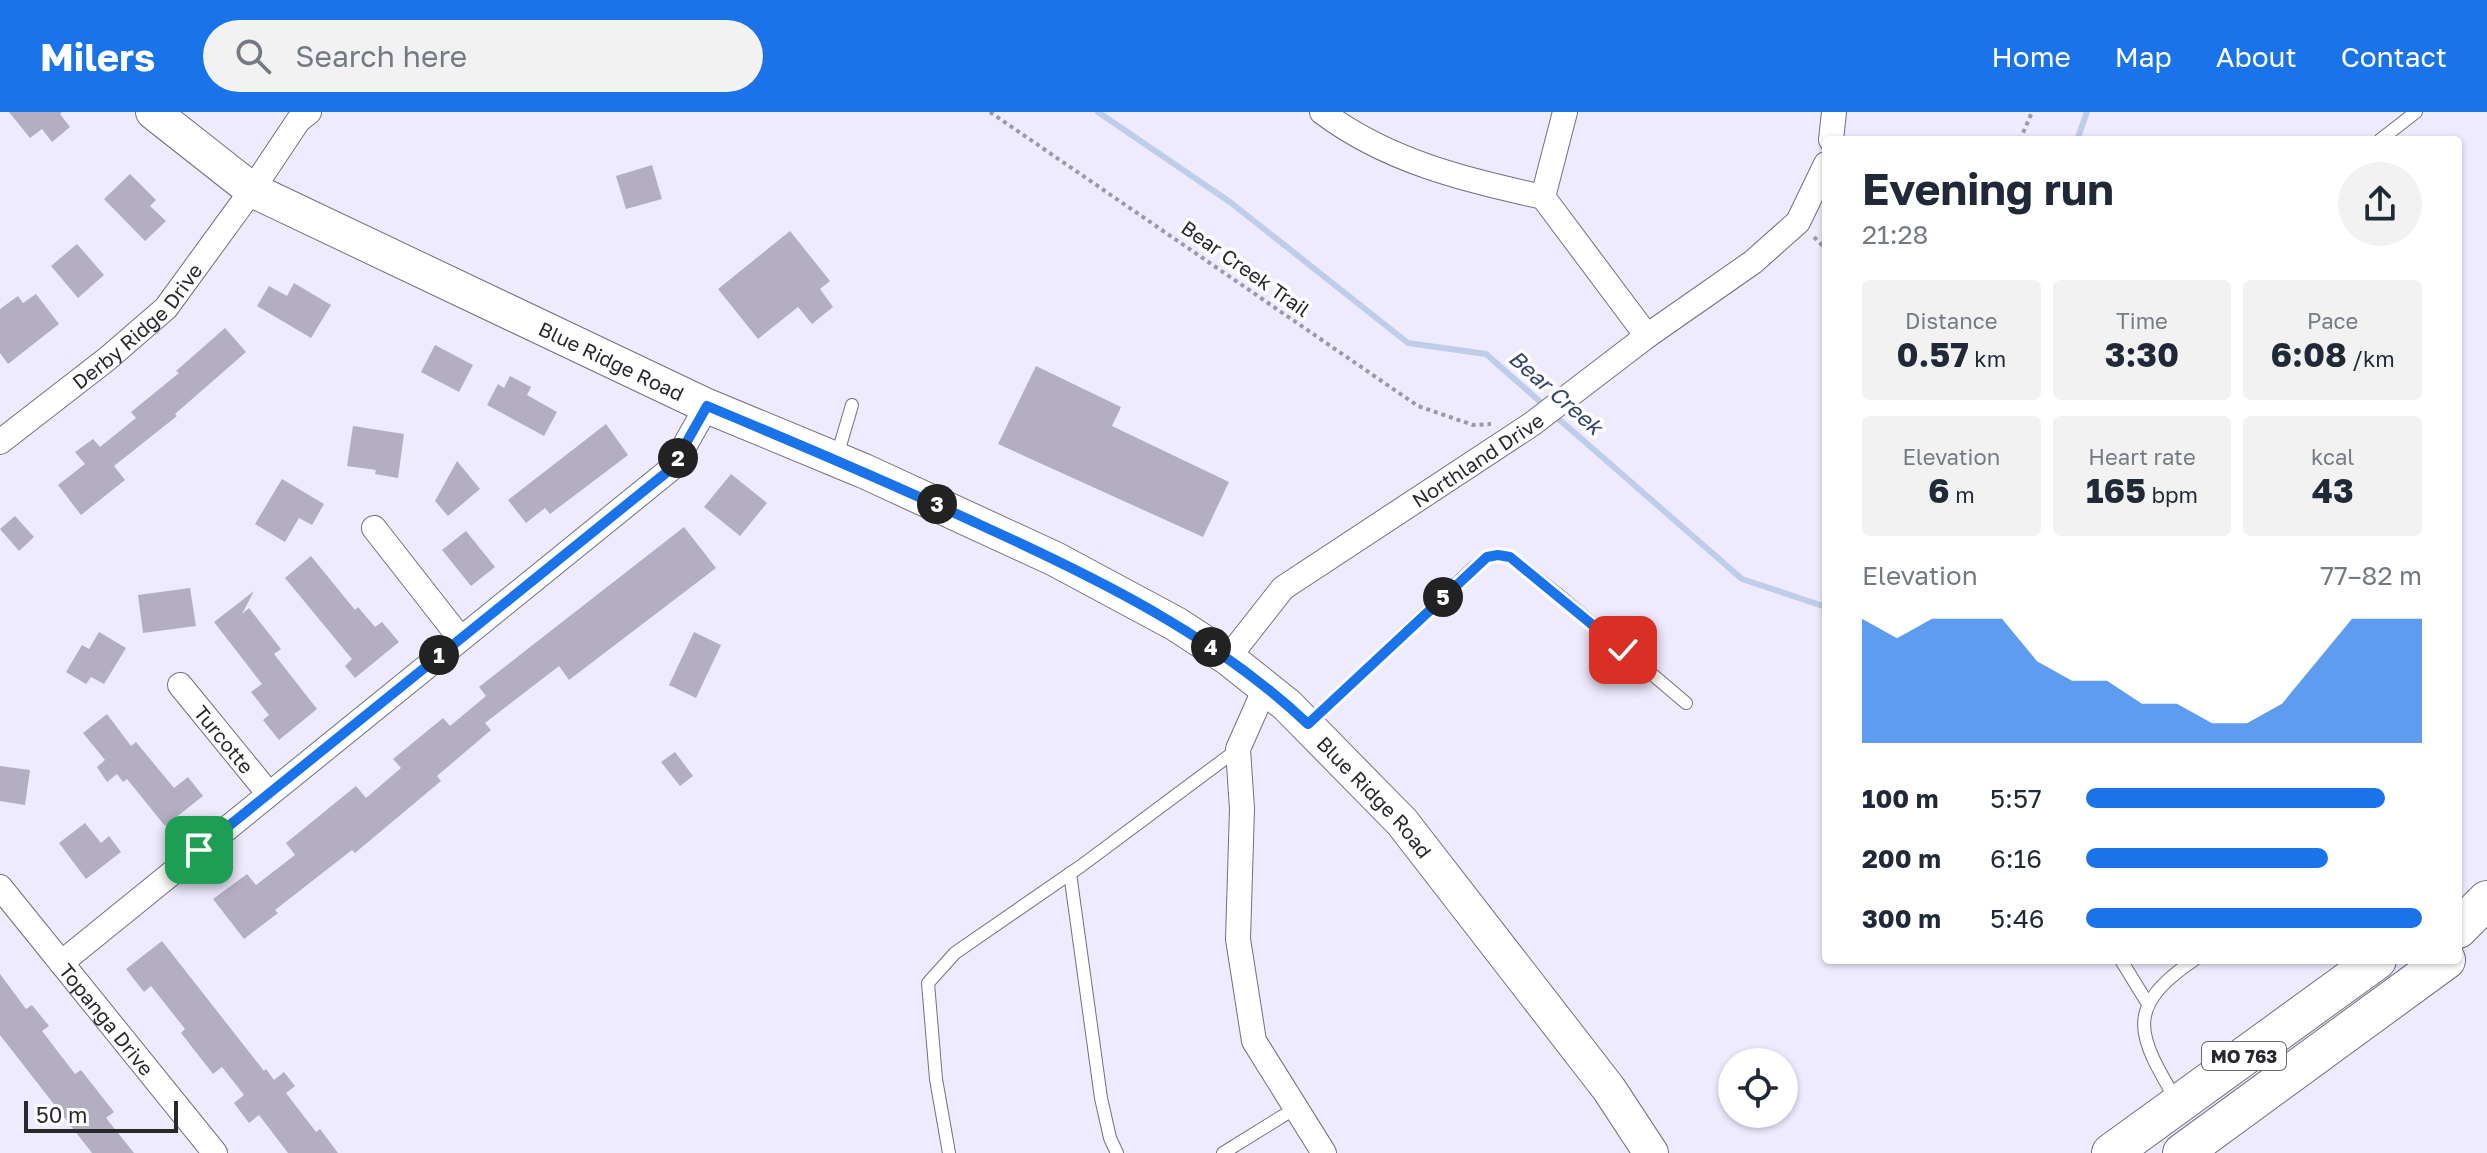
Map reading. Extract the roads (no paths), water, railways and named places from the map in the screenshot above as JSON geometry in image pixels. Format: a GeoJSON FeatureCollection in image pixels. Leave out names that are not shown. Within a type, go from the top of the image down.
{"type":"FeatureCollection","features":[{"type":"Feature","properties":{"kind":"main road"},"geometry":{"type":"LineString","coordinates":[[2462,898],[2487,880]]}},
{"type":"Feature","properties":{"kind":"main road"},"geometry":{"type":"LineString","coordinates":[[2462,925],[2487,900]]}},
{"type":"Feature","properties":{"kind":"main road","name":"MO 763"},"geometry":{"type":"LineString","coordinates":[[2462,947],[2487,930]]}},
{"type":"Feature","properties":{"kind":"main road","name":"MO 763"},"geometry":{"type":"LineString","coordinates":[[2111,1153],[2372,964]]}},
{"type":"Feature","properties":{"kind":"main road"},"geometry":{"type":"LineString","coordinates":[[2198,1145],[2210,1105],[2365,990],[2385,964]]}},
{"type":"Feature","properties":{"kind":"main road","name":"MO 763"},"geometry":{"type":"LineString","coordinates":[[2198,1145],[2438,964]]}},
{"type":"Feature","properties":{"kind":"street","name":"Blue Ridge Road"},"geometry":{"type":"LineString","coordinates":[[153,112],[252,190],[707,406],[836,459],[1055,559],[1176,624],[1228,658],[1308,724],[1402,822],[1596,1072],[1651,1153]]}},
{"type":"Feature","properties":{"kind":"street","name":"Derby Ridge Drive"},"geometry":{"type":"LineString","coordinates":[[0,442],[107,359],[166,308],[298,121],[309,112]]}},
{"type":"Feature","properties":{"kind":"street"},"geometry":{"type":"LineString","coordinates":[[1322,112],[1359,136],[1409,161],[1486,185],[1543,197],[1647,336]]}},
{"type":"Feature","properties":{"kind":"street"},"geometry":{"type":"LineString","coordinates":[[1543,197],[1565,112]]}},
{"type":"Feature","properties":{"kind":"street"},"geometry":{"type":"LineString","coordinates":[[1831,136],[1834,112]]}},
{"type":"Feature","properties":{"kind":"street","name":"Northland Drive"},"geometry":{"type":"LineString","coordinates":[[1228,658],[1283,588],[1532,424],[1647,336],[1753,262],[1798,222],[1822,172]]}},
{"type":"Feature","properties":{"kind":"street"},"geometry":{"type":"LineString","coordinates":[[61,963],[672,468],[707,406]]}},
{"type":"Feature","properties":{"kind":"street"},"geometry":{"type":"LineString","coordinates":[[374,528],[460,638]]}},
{"type":"Feature","properties":{"kind":"street","name":"Turcotte"},"geometry":{"type":"LineString","coordinates":[[180,685],[269,794]]}},
{"type":"Feature","properties":{"kind":"street"},"geometry":{"type":"LineString","coordinates":[[1265,688],[1238,749],[1242,809],[1238,939],[1254,1041],[1324,1153]]}},
{"type":"Feature","properties":{"kind":"street","name":"Topanga Drive"},"geometry":{"type":"LineString","coordinates":[[0,887],[215,1153]]}},
{"type":"Feature","properties":{"kind":"lane"},"geometry":{"type":"LineString","coordinates":[[2385,136],[2416,112]]}},
{"type":"Feature","properties":{"kind":"lane"},"geometry":{"type":"LineString","coordinates":[[836,459],[852,405]]}},
{"type":"Feature","properties":{"kind":"lane"},"geometry":{"type":"LineString","coordinates":[[1308,724],[1471,570],[1487,557],[1498,555],[1510,557],[1560,596],[1686,703]]}},
{"type":"Feature","properties":{"kind":"lane"},"geometry":{"type":"LineString","coordinates":[[949,1153],[936,1079],[928,983],[955,953],[1238,749]]}},
{"type":"Feature","properties":{"kind":"lane"},"geometry":{"type":"LineString","coordinates":[[1070,873],[1101,1098],[1110,1138],[1117,1153]]}},
{"type":"Feature","properties":{"kind":"lane"},"geometry":{"type":"LineString","coordinates":[[2123,964],[2148,1004]]}},
{"type":"Feature","properties":{"kind":"lane"},"geometry":{"type":"LineString","coordinates":[[2178,1105],[2150,1055],[2143,1028],[2148,1004],[2155,990],[2189,964]]}},
{"type":"Feature","properties":{"kind":"lane"},"geometry":{"type":"LineString","coordinates":[[1223,1153],[1294,1109]]}},
{"type":"Feature","properties":{"kind":"waterway","name":"Bear Creek"},"geometry":{"type":"LineString","coordinates":[[1098,112],[1230,202],[1408,343],[1486,354],[1545,406]]}},
{"type":"Feature","properties":{"kind":"waterway","name":"Bear Creek"},"geometry":{"type":"LineString","coordinates":[[2078,136],[2087,112]]}},
{"type":"Feature","properties":{"kind":"waterway","name":"Bear Creek"},"geometry":{"type":"LineString","coordinates":[[1553,414],[1742,579],[1822,606]]}}]}
